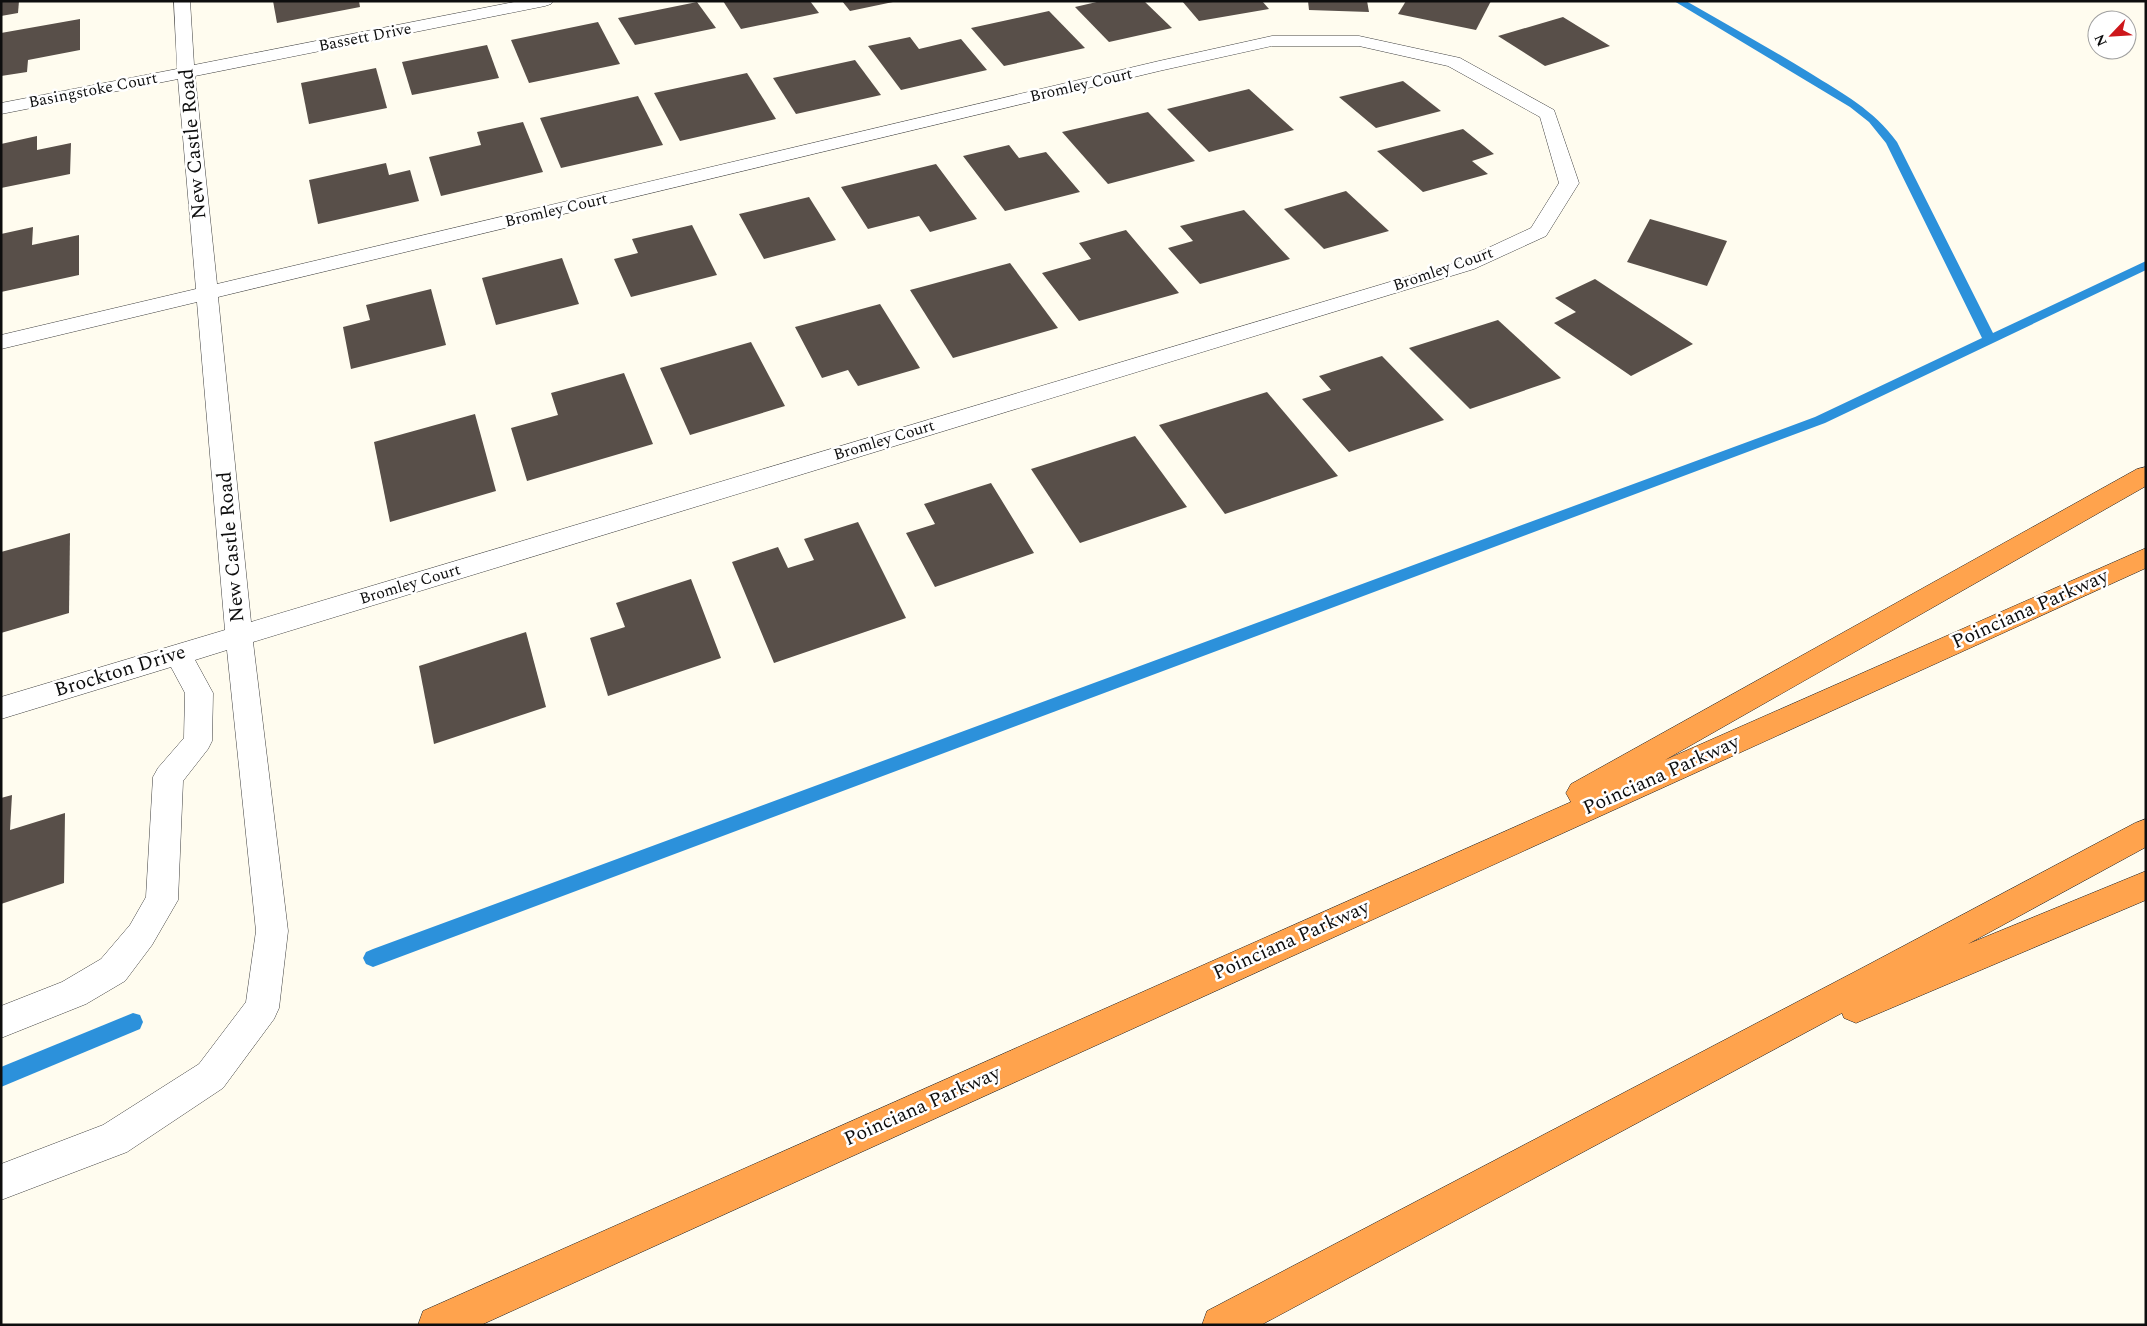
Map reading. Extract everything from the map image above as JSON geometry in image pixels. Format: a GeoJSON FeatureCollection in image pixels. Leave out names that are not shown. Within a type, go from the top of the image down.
{"type":"FeatureCollection","features":[{"type":"Feature","properties":{"kind":"highway"},"geometry":{"type":"LineString","coordinates":[[1436,876],[2146,475]]}},
{"type":"Feature","properties":{"kind":"highway","name":"Poinciana Parkway"},"geometry":{"type":"LineString","coordinates":[[437,1325],[2146,557]]}},
{"type":"Feature","properties":{"kind":"highway"},"geometry":{"type":"LineString","coordinates":[[1221,1325],[1700,1072],[2146,832]]}},
{"type":"Feature","properties":{"kind":"highway"},"geometry":{"type":"LineString","coordinates":[[1700,1072],[2146,885]]}},
{"type":"Feature","properties":{"kind":"street","name":"New Castle Road"},"geometry":{"type":"LineString","coordinates":[[1,1182],[114,1139],[212,1076],[262,1008],[272,931],[239,636],[186,72],[182,1]]}},
{"type":"Feature","properties":{"kind":"street","name":"Bassett Drive"},"geometry":{"type":"LineString","coordinates":[[186,72],[545,1]]}},
{"type":"Feature","properties":{"kind":"street","name":"Bromley Court"},"geometry":{"type":"LineString","coordinates":[[207,294],[1149,68],[1272,41],[1359,41],[1454,62],[1548,114],[1569,183],[1539,232],[1467,264],[239,636]]}},
{"type":"Feature","properties":{"kind":"street","name":"Basingstoke Court"},"geometry":{"type":"LineString","coordinates":[[1,109],[186,72]]}},
{"type":"Feature","properties":{"kind":"street"},"geometry":{"type":"LineString","coordinates":[[1,342],[207,294]]}},
{"type":"Feature","properties":{"kind":"street","name":"Brockton Drive"},"geometry":{"type":"LineString","coordinates":[[1,708],[239,636]]}},
{"type":"Feature","properties":{"kind":"street"},"geometry":{"type":"LineString","coordinates":[[1,1022],[74,994],[113,970],[141,935],[162,900],[168,777],[198,741],[199,693],[178,654]]}},
{"type":"Feature","properties":{"kind":"building"},"geometry":{"type":"Polygon","coordinates":[[[1,1],[19,1],[18,13],[1,16],[1,1]]]}},
{"type":"Feature","properties":{"kind":"building"},"geometry":{"type":"Polygon","coordinates":[[[273,1],[359,1],[360,7],[277,23],[273,1]]]}},
{"type":"Feature","properties":{"kind":"building"},"geometry":{"type":"Polygon","coordinates":[[[723,1],[810,1],[819,13],[741,29],[723,1]]]}},
{"type":"Feature","properties":{"kind":"building"},"geometry":{"type":"Polygon","coordinates":[[[842,1],[893,1],[893,2],[850,11],[842,1]]]}},
{"type":"Feature","properties":{"kind":"building"},"geometry":{"type":"Polygon","coordinates":[[[1101,1],[1144,1],[1172,28],[1109,42],[1075,7],[1101,1]]]}},
{"type":"Feature","properties":{"kind":"building"},"geometry":{"type":"Polygon","coordinates":[[[1182,1],[1262,1],[1269,9],[1199,21],[1182,1]]]}},
{"type":"Feature","properties":{"kind":"building"},"geometry":{"type":"Polygon","coordinates":[[[1308,1],[1367,1],[1369,12],[1309,10],[1308,1]]]}},
{"type":"Feature","properties":{"kind":"building"},"geometry":{"type":"Polygon","coordinates":[[[1406,1],[1491,1],[1476,30],[1398,14],[1406,1]]]}},
{"type":"Feature","properties":{"kind":"building"},"geometry":{"type":"Polygon","coordinates":[[[697,2],[716,28],[635,45],[618,18],[697,2]]]}},
{"type":"Feature","properties":{"kind":"building"},"geometry":{"type":"Polygon","coordinates":[[[1049,11],[1085,48],[1004,66],[971,28],[1049,11]]]}},
{"type":"Feature","properties":{"kind":"building"},"geometry":{"type":"Polygon","coordinates":[[[1563,17],[1610,46],[1545,66],[1498,36],[1563,17]]]}},
{"type":"Feature","properties":{"kind":"building"},"geometry":{"type":"Polygon","coordinates":[[[80,19],[80,50],[28,60],[27,72],[1,76],[1,33],[80,19]]]}},
{"type":"Feature","properties":{"kind":"building"},"geometry":{"type":"Polygon","coordinates":[[[598,22],[620,64],[529,83],[511,40],[598,22]]]}},
{"type":"Feature","properties":{"kind":"building"},"geometry":{"type":"Polygon","coordinates":[[[910,37],[919,49],[961,39],[987,70],[901,90],[868,46],[910,37]]]}},
{"type":"Feature","properties":{"kind":"building"},"geometry":{"type":"Polygon","coordinates":[[[487,45],[499,78],[412,95],[402,62],[487,45]]]}},
{"type":"Feature","properties":{"kind":"building"},"geometry":{"type":"Polygon","coordinates":[[[855,60],[881,95],[796,114],[773,78],[855,60]]]}},
{"type":"Feature","properties":{"kind":"building"},"geometry":{"type":"Polygon","coordinates":[[[376,68],[387,108],[309,124],[301,83],[376,68]]]}},
{"type":"Feature","properties":{"kind":"building"},"geometry":{"type":"Polygon","coordinates":[[[747,73],[776,119],[680,141],[654,93],[747,73]]]}},
{"type":"Feature","properties":{"kind":"building"},"geometry":{"type":"Polygon","coordinates":[[[1403,81],[1441,111],[1376,128],[1339,97],[1403,81]]]}},
{"type":"Feature","properties":{"kind":"building"},"geometry":{"type":"Polygon","coordinates":[[[1249,89],[1294,130],[1209,152],[1167,109],[1249,89]]]}},
{"type":"Feature","properties":{"kind":"building"},"geometry":{"type":"Polygon","coordinates":[[[638,96],[663,145],[561,168],[540,118],[638,96]]]}},
{"type":"Feature","properties":{"kind":"building"},"geometry":{"type":"Polygon","coordinates":[[[1148,112],[1195,161],[1108,184],[1062,132],[1148,112]]]}},
{"type":"Feature","properties":{"kind":"building"},"geometry":{"type":"Polygon","coordinates":[[[523,122],[543,172],[441,196],[429,157],[481,145],[477,132],[523,122]]]}},
{"type":"Feature","properties":{"kind":"building"},"geometry":{"type":"Polygon","coordinates":[[[1463,129],[1494,154],[1472,161],[1488,174],[1423,192],[1377,151],[1463,129]]]}},
{"type":"Feature","properties":{"kind":"building"},"geometry":{"type":"Polygon","coordinates":[[[37,136],[37,150],[71,143],[70,174],[1,188],[1,144],[37,136]]]}},
{"type":"Feature","properties":{"kind":"building"},"geometry":{"type":"Polygon","coordinates":[[[1009,145],[1019,158],[1046,152],[1080,192],[1005,211],[963,156],[1009,145]]]}},
{"type":"Feature","properties":{"kind":"building"},"geometry":{"type":"Polygon","coordinates":[[[386,163],[389,175],[410,170],[419,201],[318,224],[309,180],[386,163]]]}},
{"type":"Feature","properties":{"kind":"building"},"geometry":{"type":"Polygon","coordinates":[[[936,164],[977,219],[930,232],[919,216],[868,229],[841,187],[936,164]]]}},
{"type":"Feature","properties":{"kind":"building"},"geometry":{"type":"Polygon","coordinates":[[[1346,191],[1389,231],[1324,249],[1284,209],[1346,191]]]}},
{"type":"Feature","properties":{"kind":"building"},"geometry":{"type":"Polygon","coordinates":[[[809,197],[836,240],[764,259],[739,214],[809,197]]]}},
{"type":"Feature","properties":{"kind":"building"},"geometry":{"type":"Polygon","coordinates":[[[1244,210],[1290,259],[1200,284],[1168,248],[1193,241],[1180,226],[1244,210]]]}},
{"type":"Feature","properties":{"kind":"building"},"geometry":{"type":"Polygon","coordinates":[[[1650,219],[1727,241],[1707,286],[1627,262],[1650,219]]]}},
{"type":"Feature","properties":{"kind":"building"},"geometry":{"type":"Polygon","coordinates":[[[692,225],[717,275],[631,297],[614,259],[638,253],[632,239],[692,225]]]}},
{"type":"Feature","properties":{"kind":"building"},"geometry":{"type":"Polygon","coordinates":[[[33,227],[32,245],[79,235],[79,275],[1,292],[1,234],[33,227]]]}},
{"type":"Feature","properties":{"kind":"building"},"geometry":{"type":"Polygon","coordinates":[[[1126,230],[1179,293],[1079,321],[1042,273],[1091,259],[1079,243],[1126,230]]]}},
{"type":"Feature","properties":{"kind":"building"},"geometry":{"type":"Polygon","coordinates":[[[562,258],[579,304],[496,325],[482,278],[562,258]]]}},
{"type":"Feature","properties":{"kind":"building"},"geometry":{"type":"Polygon","coordinates":[[[1010,263],[1058,328],[953,358],[910,290],[1010,263]]]}},
{"type":"Feature","properties":{"kind":"building"},"geometry":{"type":"Polygon","coordinates":[[[1595,279],[1693,344],[1631,376],[1554,323],[1576,312],[1555,298],[1595,279]]]}},
{"type":"Feature","properties":{"kind":"building"},"geometry":{"type":"Polygon","coordinates":[[[431,289],[446,345],[351,369],[343,327],[370,320],[366,305],[431,289]]]}},
{"type":"Feature","properties":{"kind":"building"},"geometry":{"type":"Polygon","coordinates":[[[880,304],[920,368],[858,386],[848,370],[822,378],[795,327],[880,304]]]}},
{"type":"Feature","properties":{"kind":"building"},"geometry":{"type":"Polygon","coordinates":[[[1498,320],[1561,378],[1470,409],[1409,348],[1498,320]]]}},
{"type":"Feature","properties":{"kind":"building"},"geometry":{"type":"Polygon","coordinates":[[[751,342],[785,406],[690,435],[660,368],[751,342]]]}},
{"type":"Feature","properties":{"kind":"building"},"geometry":{"type":"Polygon","coordinates":[[[1382,356],[1444,420],[1349,452],[1302,399],[1331,390],[1319,376],[1382,356]]]}},
{"type":"Feature","properties":{"kind":"building"},"geometry":{"type":"Polygon","coordinates":[[[624,373],[653,444],[527,481],[511,428],[558,415],[551,393],[624,373]]]}},
{"type":"Feature","properties":{"kind":"building"},"geometry":{"type":"Polygon","coordinates":[[[1267,392],[1338,476],[1225,514],[1159,425],[1267,392]]]}},
{"type":"Feature","properties":{"kind":"building"},"geometry":{"type":"Polygon","coordinates":[[[475,414],[496,491],[390,522],[374,442],[475,414]]]}},
{"type":"Feature","properties":{"kind":"building"},"geometry":{"type":"Polygon","coordinates":[[[1135,436],[1187,507],[1080,543],[1031,469],[1135,436]]]}},
{"type":"Feature","properties":{"kind":"building"},"geometry":{"type":"Polygon","coordinates":[[[991,483],[1034,553],[935,587],[906,533],[935,524],[924,504],[991,483]]]}},
{"type":"Feature","properties":{"kind":"building"},"geometry":{"type":"Polygon","coordinates":[[[858,522],[906,618],[774,663],[732,562],[778,547],[788,568],[814,560],[804,539],[858,522]]]}},
{"type":"Feature","properties":{"kind":"building"},"geometry":{"type":"Polygon","coordinates":[[[70,533],[69,613],[1,633],[1,552],[70,533]]]}},
{"type":"Feature","properties":{"kind":"building"},"geometry":{"type":"Polygon","coordinates":[[[691,579],[721,658],[608,696],[590,638],[625,627],[616,603],[691,579]]]}},
{"type":"Feature","properties":{"kind":"building"},"geometry":{"type":"Polygon","coordinates":[[[526,632],[546,707],[434,744],[419,666],[526,632]]]}},
{"type":"Feature","properties":{"kind":"building"},"geometry":{"type":"Polygon","coordinates":[[[12,795],[10,830],[65,813],[64,883],[1,904],[1,798],[12,795]]]}},
{"type":"Feature","properties":{"kind":"waterway"},"geometry":{"type":"LineString","coordinates":[[1679,1],[1788,64],[1854,105],[1873,120],[1891,142],[1990,339]]}},
{"type":"Feature","properties":{"kind":"waterway"},"geometry":{"type":"LineString","coordinates":[[1990,339],[2146,265]]}},
{"type":"Feature","properties":{"kind":"waterway"},"geometry":{"type":"LineString","coordinates":[[373,958],[1820,420],[1990,339]]}},
{"type":"Feature","properties":{"kind":"waterway"},"geometry":{"type":"LineString","coordinates":[[1,1077],[133,1022]]}}]}
